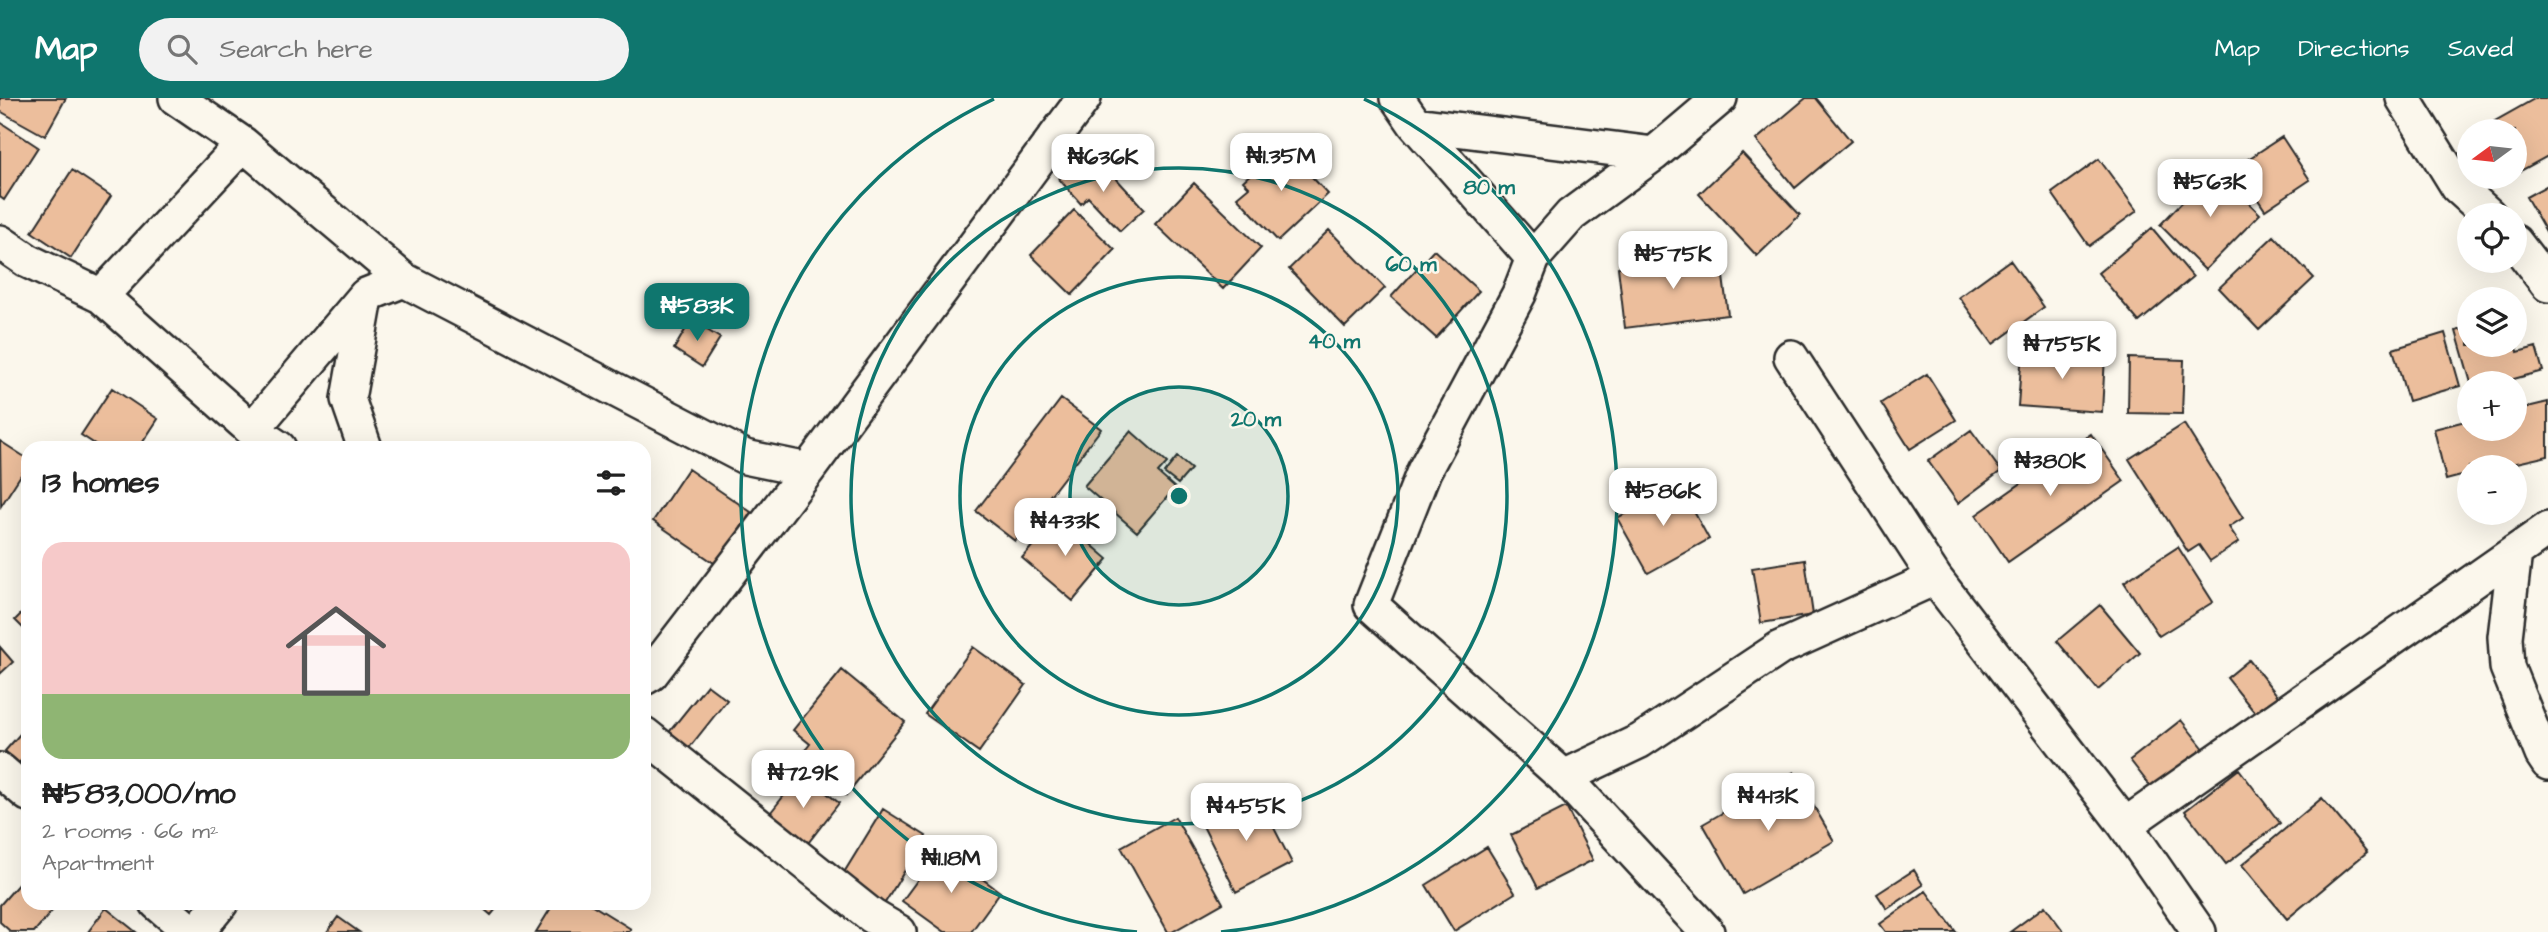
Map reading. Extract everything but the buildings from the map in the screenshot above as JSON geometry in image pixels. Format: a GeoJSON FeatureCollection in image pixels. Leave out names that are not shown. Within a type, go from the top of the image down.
{"type":"FeatureCollection","features":[{"type":"Feature","properties":{"kind":"street"},"geometry":{"type":"LineString","coordinates":[[176,98],[243,144],[404,280],[745,457],[808,470]]}},
{"type":"Feature","properties":{"kind":"street"},"geometry":{"type":"LineString","coordinates":[[651,674],[808,470],[1084,98]]}},
{"type":"Feature","properties":{"kind":"street"},"geometry":{"type":"LineString","coordinates":[[1707,932],[1564,777],[1371,605],[1424,471],[1519,294],[1533,258],[1571,215],[1654,154],[1720,98]]}},
{"type":"Feature","properties":{"kind":"street"},"geometry":{"type":"LineString","coordinates":[[2403,98],[2458,187],[2476,203]]}},
{"type":"Feature","properties":{"kind":"street"},"geometry":{"type":"LineString","coordinates":[[1406,111],[1654,154]]}},
{"type":"Feature","properties":{"kind":"street"},"geometry":{"type":"LineString","coordinates":[[1406,111],[1533,258]]}},
{"type":"Feature","properties":{"kind":"street"},"geometry":{"type":"LineString","coordinates":[[101,296],[243,144]]}},
{"type":"Feature","properties":{"kind":"street"},"geometry":{"type":"LineString","coordinates":[[0,242],[28,261],[101,296],[266,439],[366,295],[404,280]]}},
{"type":"Feature","properties":{"kind":"street"},"geometry":{"type":"LineString","coordinates":[[2527,258],[2548,285]]}},
{"type":"Feature","properties":{"kind":"street"},"geometry":{"type":"LineString","coordinates":[[363,441],[348,399],[366,295]]}},
{"type":"Feature","properties":{"kind":"street"},"geometry":{"type":"LineString","coordinates":[[1791,358],[1935,578],[2125,825],[2189,928]]}},
{"type":"Feature","properties":{"kind":"street"},"geometry":{"type":"LineString","coordinates":[[745,457],[774,513]]}},
{"type":"Feature","properties":{"kind":"street"},"geometry":{"type":"LineString","coordinates":[[2125,825],[2548,529]]}},
{"type":"Feature","properties":{"kind":"street"},"geometry":{"type":"LineString","coordinates":[[2515,552],[2505,638],[2507,667],[2548,763]]}},
{"type":"Feature","properties":{"kind":"street"},"geometry":{"type":"LineString","coordinates":[[1564,777],[1640,741],[1780,648],[1935,578]]}},
{"type":"Feature","properties":{"kind":"street"},"geometry":{"type":"LineString","coordinates":[[651,740],[872,916],[899,932]]}},
{"type":"Feature","properties":{"kind":"street"},"geometry":{"type":"LineString","coordinates":[[0,770],[21,787]]}},
{"type":"Feature","properties":{"kind":"street"},"geometry":{"type":"LineString","coordinates":[[165,910],[191,932]]}},
{"type":"Feature","properties":{"kind":"street"},"geometry":{"type":"LineString","coordinates":[[197,932],[215,910]]}}]}
